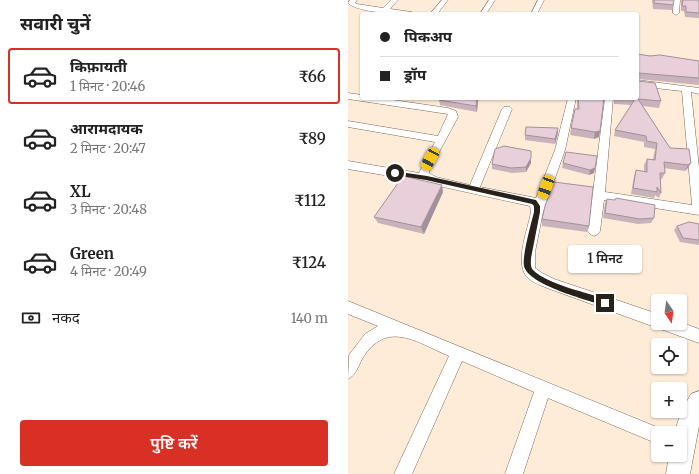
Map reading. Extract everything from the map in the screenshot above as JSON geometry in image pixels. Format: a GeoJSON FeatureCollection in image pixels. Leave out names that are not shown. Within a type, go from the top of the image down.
{"type":"FeatureCollection","features":[{"type":"Feature","properties":{"kind":"main road"},"geometry":{"type":"LineString","coordinates":[[687,427],[692,412],[699,402]]}},
{"type":"Feature","properties":{"kind":"main road"},"geometry":{"type":"LineString","coordinates":[[678,474],[679,462]]}},
{"type":"Feature","properties":{"kind":"street"},"geometry":{"type":"LineString","coordinates":[[354,0],[351,3],[355,6],[398,12]]}},
{"type":"Feature","properties":{"kind":"street"},"geometry":{"type":"LineString","coordinates":[[385,10],[395,0]]}},
{"type":"Feature","properties":{"kind":"street"},"geometry":{"type":"LineString","coordinates":[[435,12],[445,0]]}},
{"type":"Feature","properties":{"kind":"street"},"geometry":{"type":"LineString","coordinates":[[484,12],[492,0]]}},
{"type":"Feature","properties":{"kind":"street"},"geometry":{"type":"LineString","coordinates":[[535,12],[541,0]]}},
{"type":"Feature","properties":{"kind":"street"},"geometry":{"type":"LineString","coordinates":[[676,13],[677,0]]}},
{"type":"Feature","properties":{"kind":"street"},"geometry":{"type":"LineString","coordinates":[[639,84],[699,91]]}},
{"type":"Feature","properties":{"kind":"street"},"geometry":{"type":"LineString","coordinates":[[599,195],[699,211],[686,89]]}},
{"type":"Feature","properties":{"kind":"street"},"geometry":{"type":"LineString","coordinates":[[348,96],[360,98]]}},
{"type":"Feature","properties":{"kind":"street"},"geometry":{"type":"LineString","coordinates":[[377,100],[448,110],[453,113],[453,118],[425,169],[424,174],[427,178]]}},
{"type":"Feature","properties":{"kind":"street"},"geometry":{"type":"LineString","coordinates":[[572,100],[570,113],[560,150],[537,212],[528,258],[530,272],[552,284],[651,319]]}},
{"type":"Feature","properties":{"kind":"street"},"geometry":{"type":"LineString","coordinates":[[594,231],[609,100]]}},
{"type":"Feature","properties":{"kind":"street"},"geometry":{"type":"LineString","coordinates":[[474,189],[507,109]]}},
{"type":"Feature","properties":{"kind":"street"},"geometry":{"type":"LineString","coordinates":[[348,124],[441,140]]}},
{"type":"Feature","properties":{"kind":"street"},"geometry":{"type":"LineString","coordinates":[[348,165],[427,178],[534,202],[537,206],[537,212]]}},
{"type":"Feature","properties":{"kind":"street"},"geometry":{"type":"LineString","coordinates":[[348,307],[651,433]]}},
{"type":"Feature","properties":{"kind":"street"},"geometry":{"type":"LineString","coordinates":[[348,371],[354,357],[371,338],[379,332],[405,330]]}},
{"type":"Feature","properties":{"kind":"street"},"geometry":{"type":"LineString","coordinates":[[682,330],[699,336]]}},
{"type":"Feature","properties":{"kind":"street"},"geometry":{"type":"LineString","coordinates":[[403,474],[458,352]]}},
{"type":"Feature","properties":{"kind":"street"},"geometry":{"type":"LineString","coordinates":[[514,474],[543,388]]}},
{"type":"Feature","properties":{"kind":"building"},"geometry":{"type":"Polygon","coordinates":[[[654,0],[674,0],[673,5],[654,3],[654,0]]]}},
{"type":"Feature","properties":{"kind":"building"},"geometry":{"type":"Polygon","coordinates":[[[683,0],[699,0],[699,13],[686,12],[686,6],[682,6],[683,0]]]}},
{"type":"Feature","properties":{"kind":"building"},"geometry":{"type":"Polygon","coordinates":[[[639,54],[650,56],[660,55],[699,61],[699,78],[639,73],[639,54]]]}},
{"type":"Feature","properties":{"kind":"building"},"geometry":{"type":"Polygon","coordinates":[[[639,81],[655,83],[661,101],[639,99],[639,81]]]}},
{"type":"Feature","properties":{"kind":"building"},"geometry":{"type":"Polygon","coordinates":[[[439,100],[477,100],[476,106],[439,100]]]}},
{"type":"Feature","properties":{"kind":"building"},"geometry":{"type":"Polygon","coordinates":[[[578,100],[604,100],[600,131],[595,132],[571,128],[575,109],[579,109],[578,100]]]}},
{"type":"Feature","properties":{"kind":"building"},"geometry":{"type":"Polygon","coordinates":[[[634,100],[639,100],[670,148],[689,149],[691,163],[688,165],[664,162],[665,173],[660,173],[661,193],[657,187],[657,192],[633,188],[636,170],[647,172],[647,159],[655,160],[657,143],[647,141],[646,136],[615,130],[634,100]]]}},
{"type":"Feature","properties":{"kind":"building"},"geometry":{"type":"Polygon","coordinates":[[[526,127],[558,128],[555,139],[525,135],[526,127]]]}},
{"type":"Feature","properties":{"kind":"building"},"geometry":{"type":"Polygon","coordinates":[[[504,146],[531,151],[531,158],[526,167],[511,168],[492,164],[495,149],[504,146]]]}},
{"type":"Feature","properties":{"kind":"building"},"geometry":{"type":"Polygon","coordinates":[[[566,152],[597,156],[595,168],[590,170],[563,163],[566,152]]]}},
{"type":"Feature","properties":{"kind":"building"},"geometry":{"type":"Polygon","coordinates":[[[403,176],[442,185],[421,227],[374,217],[403,176]]]}},
{"type":"Feature","properties":{"kind":"building"},"geometry":{"type":"Polygon","coordinates":[[[554,182],[593,187],[589,226],[542,219],[554,182]]]}},
{"type":"Feature","properties":{"kind":"building"},"geometry":{"type":"Polygon","coordinates":[[[616,198],[655,205],[654,218],[640,219],[605,213],[607,199],[615,200],[616,198]]]}},
{"type":"Feature","properties":{"kind":"building"},"geometry":{"type":"Polygon","coordinates":[[[689,222],[699,224],[699,240],[683,238],[677,226],[689,222]]]}},
{"type":"Feature","properties":{"kind":"route"},"geometry":{"type":"LineString","coordinates":[[395,173],[427,178],[434,181],[534,202],[537,206],[537,212],[528,258],[530,272],[552,284],[605,303]]}}]}
